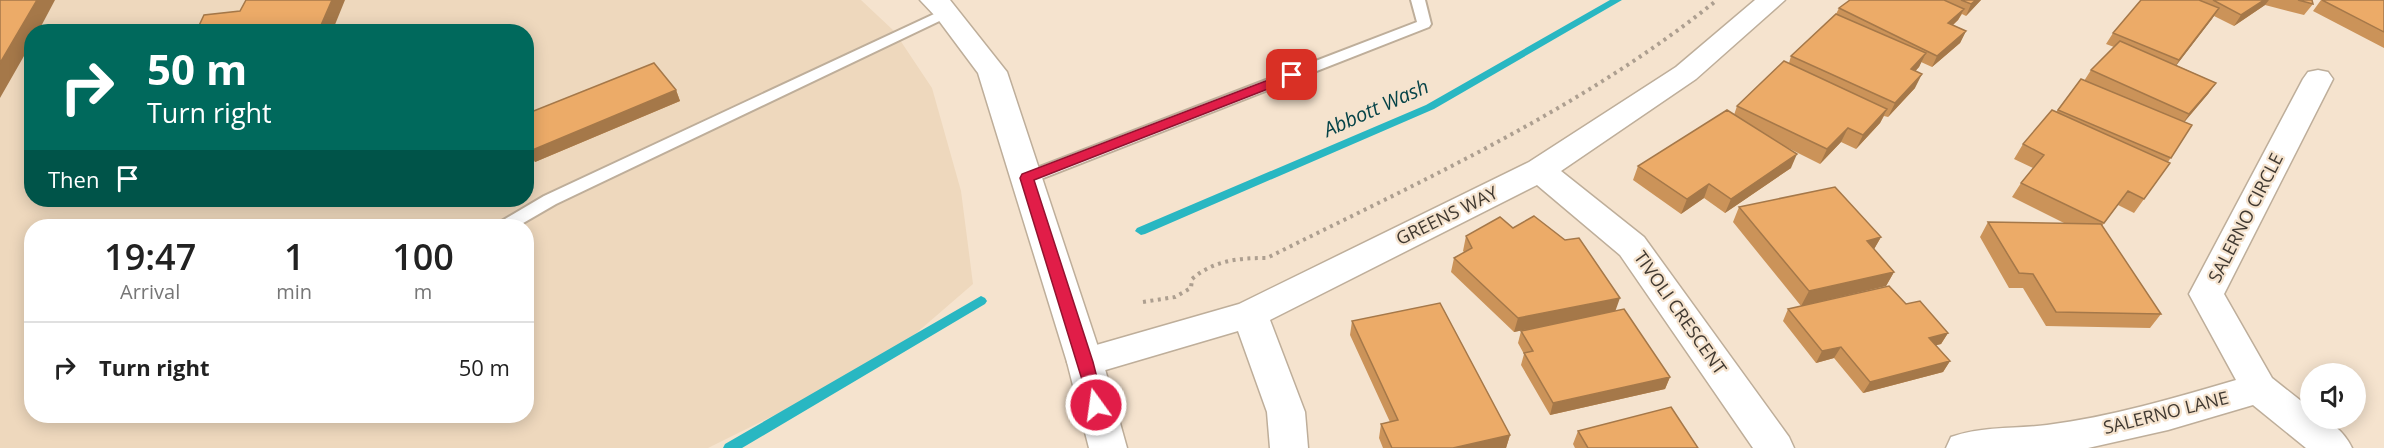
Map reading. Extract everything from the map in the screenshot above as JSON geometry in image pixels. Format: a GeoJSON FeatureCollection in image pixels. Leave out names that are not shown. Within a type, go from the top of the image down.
{"type":"FeatureCollection","features":[{"type":"Feature","properties":{"kind":"street","name":"GREENS WAY"},"geometry":{"type":"LineString","coordinates":[[1085,362],[1250,314],[1540,170],[1686,73],[1771,0]]}},
{"type":"Feature","properties":{"kind":"street"},"geometry":{"type":"LineString","coordinates":[[941,6],[992,72],[1085,362],[1108,448]]}},
{"type":"Feature","properties":{"kind":"street","name":"SALERNO CIRCLE"},"geometry":{"type":"LineString","coordinates":[[2259,388],[2206,294],[2318,79]]}},
{"type":"Feature","properties":{"kind":"street","name":"TIVOLI CRESCENT"},"geometry":{"type":"LineString","coordinates":[[1540,170],[1632,246],[1775,448]]}},
{"type":"Feature","properties":{"kind":"street"},"geometry":{"type":"LineString","coordinates":[[1250,314],[1286,412],[1289,448]]}},
{"type":"Feature","properties":{"kind":"street"},"geometry":{"type":"LineString","coordinates":[[1083,448],[1085,362]]}},
{"type":"Feature","properties":{"kind":"street"},"geometry":{"type":"LineString","coordinates":[[2259,388],[2333,448]]}},
{"type":"Feature","properties":{"kind":"street","name":"SALERNO LANE"},"geometry":{"type":"LineString","coordinates":[[1965,448],[2048,441],[2168,415],[2259,388]]}},
{"type":"Feature","properties":{"kind":"lane"},"geometry":{"type":"LineString","coordinates":[[1027,178],[1424,24],[1418,0]]}},
{"type":"Feature","properties":{"kind":"lane"},"geometry":{"type":"LineString","coordinates":[[518,219],[550,201],[941,6]]}},
{"type":"Feature","properties":{"kind":"path"},"geometry":{"type":"LineString","coordinates":[[1143,302],[1185,294],[1191,288],[1192,279],[1200,270],[1235,258],[1268,258],[1500,140],[1596,86],[1687,26],[1717,0]]}},
{"type":"Feature","properties":{"kind":"shaded area"},"geometry":{"type":"Polygon","coordinates":[[[0,0],[861,0],[894,31],[932,88],[961,191],[973,284],[884,361],[708,448],[0,448],[0,0]]]}},
{"type":"Feature","properties":{"kind":"building"},"geometry":{"type":"Polygon","coordinates":[[[0,0],[37,0],[0,63],[0,0]]]}},
{"type":"Feature","properties":{"kind":"building"},"geometry":{"type":"Polygon","coordinates":[[[246,0],[332,0],[322,24],[200,24],[204,15],[240,11],[246,0]]]}},
{"type":"Feature","properties":{"kind":"building"},"geometry":{"type":"Polygon","coordinates":[[[1850,0],[1944,0],[1964,9],[1948,23],[1966,31],[1937,56],[1839,8],[1850,0]]]}},
{"type":"Feature","properties":{"kind":"building"},"geometry":{"type":"Polygon","coordinates":[[[1961,0],[1976,0],[1971,4],[1961,0]]]}},
{"type":"Feature","properties":{"kind":"building"},"geometry":{"type":"Polygon","coordinates":[[[2141,0],[2199,0],[2219,8],[2179,60],[2113,33],[2141,0]]]}},
{"type":"Feature","properties":{"kind":"building"},"geometry":{"type":"Polygon","coordinates":[[[2213,0],[2264,0],[2241,15],[2213,0]]]}},
{"type":"Feature","properties":{"kind":"building"},"geometry":{"type":"Polygon","coordinates":[[[2298,0],[2312,0],[2313,4],[2298,0]]]}},
{"type":"Feature","properties":{"kind":"building"},"geometry":{"type":"Polygon","coordinates":[[[2322,0],[2384,0],[2384,32],[2322,0]]]}},
{"type":"Feature","properties":{"kind":"building"},"geometry":{"type":"Polygon","coordinates":[[[1836,14],[1926,53],[1911,69],[1922,74],[1895,103],[1791,56],[1836,14]]]}},
{"type":"Feature","properties":{"kind":"building"},"geometry":{"type":"Polygon","coordinates":[[[2120,41],[2216,83],[2189,114],[2091,70],[2120,41]]]}},
{"type":"Feature","properties":{"kind":"building"},"geometry":{"type":"Polygon","coordinates":[[[1784,61],[1887,109],[1863,135],[1848,128],[1827,149],[1737,106],[1784,61]]]}},
{"type":"Feature","properties":{"kind":"building"},"geometry":{"type":"Polygon","coordinates":[[[654,63],[676,90],[534,149],[534,111],[654,63]]]}},
{"type":"Feature","properties":{"kind":"building"},"geometry":{"type":"Polygon","coordinates":[[[2081,79],[2192,125],[2171,158],[2058,110],[2081,79]]]}},
{"type":"Feature","properties":{"kind":"building"},"geometry":{"type":"Polygon","coordinates":[[[1727,110],[1797,154],[1731,199],[1709,184],[1687,199],[1638,166],[1727,110]]]}},
{"type":"Feature","properties":{"kind":"building"},"geometry":{"type":"Polygon","coordinates":[[[2052,110],[2170,163],[2144,199],[2128,191],[2104,223],[2021,183],[2044,155],[2023,144],[2052,110]]]}},
{"type":"Feature","properties":{"kind":"building"},"geometry":{"type":"Polygon","coordinates":[[[1835,187],[1881,237],[1867,241],[1894,272],[1809,291],[1739,207],[1835,187]]]}},
{"type":"Feature","properties":{"kind":"building"},"geometry":{"type":"Polygon","coordinates":[[[1534,216],[1565,240],[1579,238],[1620,298],[1518,318],[1454,258],[1472,248],[1466,236],[1500,217],[1513,228],[1534,216]]]}},
{"type":"Feature","properties":{"kind":"building"},"geometry":{"type":"Polygon","coordinates":[[[1988,222],[2101,224],[2161,314],[2056,312],[2033,274],[2019,273],[1988,222]]]}},
{"type":"Feature","properties":{"kind":"building"},"geometry":{"type":"Polygon","coordinates":[[[1889,286],[1906,304],[1920,301],[1948,333],[1929,338],[1950,361],[1870,382],[1841,347],[1822,351],[1788,309],[1889,286]]]}},
{"type":"Feature","properties":{"kind":"building"},"geometry":{"type":"Polygon","coordinates":[[[1440,303],[1510,435],[1453,448],[1392,448],[1381,424],[1398,420],[1352,321],[1440,303]]]}},
{"type":"Feature","properties":{"kind":"building"},"geometry":{"type":"Polygon","coordinates":[[[1624,309],[1670,377],[1553,403],[1524,353],[1533,351],[1521,331],[1624,309]]]}},
{"type":"Feature","properties":{"kind":"building"},"geometry":{"type":"Polygon","coordinates":[[[1671,407],[1698,448],[1588,448],[1578,431],[1671,407]]]}},
{"type":"Feature","properties":{"kind":"waterway","name":"Abbott Wash"},"geometry":{"type":"LineString","coordinates":[[1141,231],[1430,107],[1617,0]]}},
{"type":"Feature","properties":{"kind":"waterway"},"geometry":{"type":"LineString","coordinates":[[730,448],[981,301]]}},
{"type":"Feature","properties":{"kind":"route"},"geometry":{"type":"LineString","coordinates":[[1096,405],[1085,362],[1027,178],[1292,75]]}}]}
